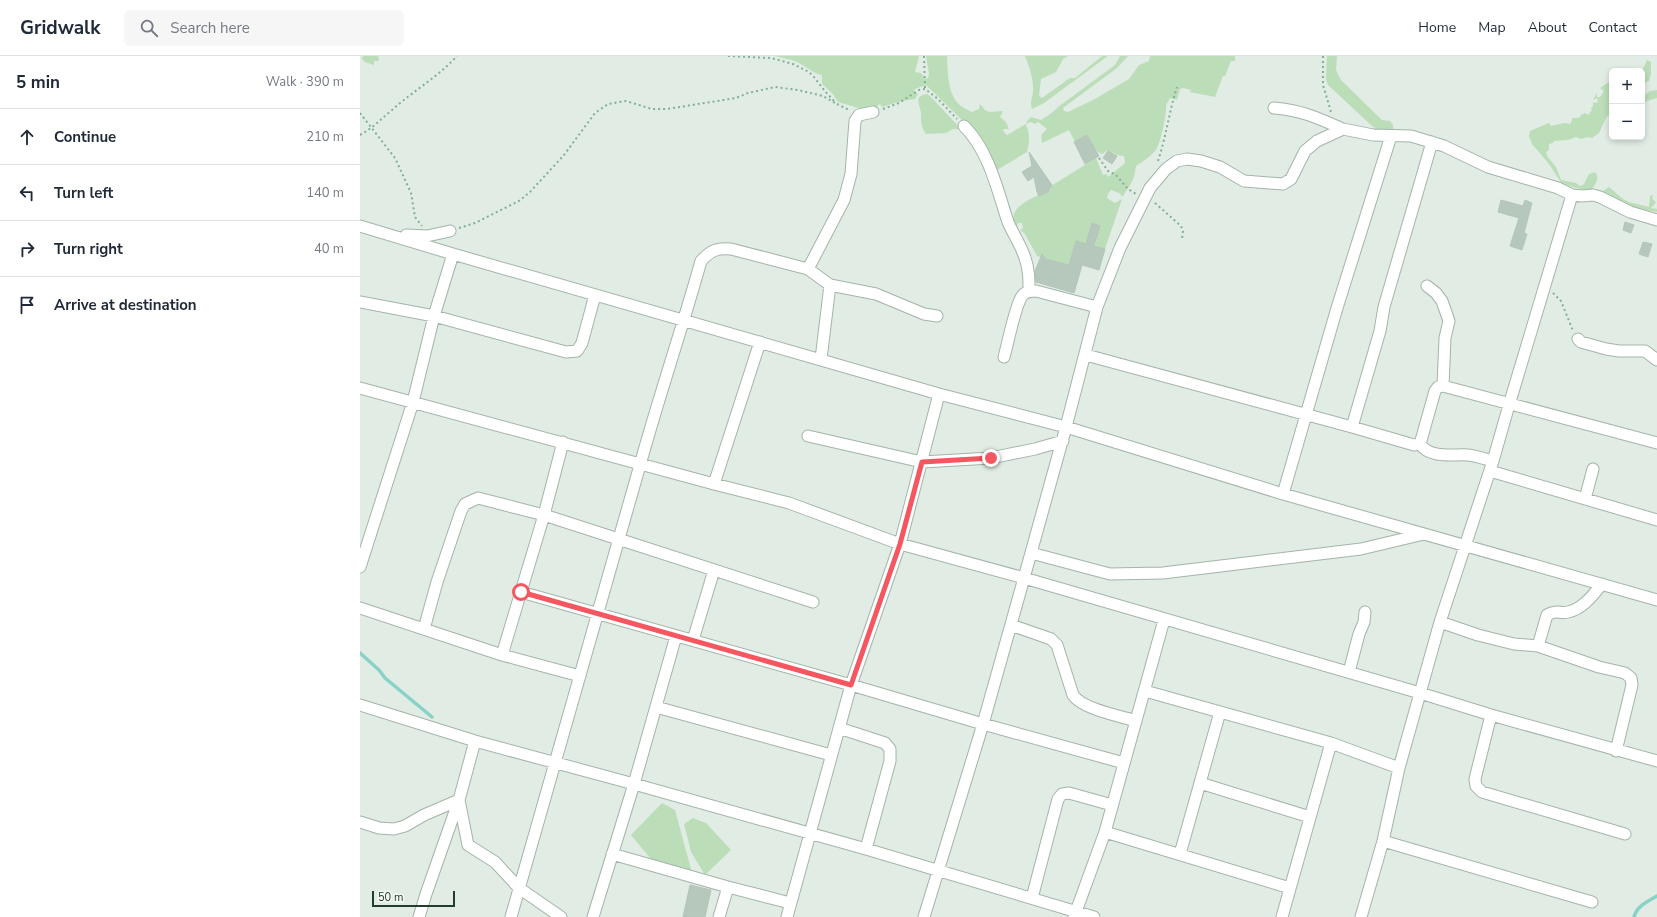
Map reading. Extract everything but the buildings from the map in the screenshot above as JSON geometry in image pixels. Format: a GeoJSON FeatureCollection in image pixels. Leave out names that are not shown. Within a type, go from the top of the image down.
{"type":"FeatureCollection","features":[{"type":"Feature","properties":{"kind":"street"},"geometry":{"type":"LineString","coordinates":[[1274,108],[1300,111],[1322,118],[1340,128],[1373,136],[1412,136],[1432,142],[1488,167],[1558,188],[1572,194],[1582,196],[1593,195],[1600,197],[1630,212],[1657,220]]}},
{"type":"Feature","properties":{"kind":"street"},"geometry":{"type":"LineString","coordinates":[[808,269],[823,243],[844,200],[851,174],[854,121],[859,115],[869,113]]}},
{"type":"Feature","properties":{"kind":"street"},"geometry":{"type":"LineString","coordinates":[[964,126],[981,149],[995,179],[1009,224],[1025,257],[1029,274],[1029,291]]}},
{"type":"Feature","properties":{"kind":"street"},"geometry":{"type":"LineString","coordinates":[[924,917],[983,724],[1063,440],[1086,355],[1097,307],[1120,248],[1147,193],[1172,165],[1177,161],[1187,159],[1201,161],[1220,167],[1244,181],[1283,184],[1291,179],[1305,151],[1317,141],[1340,128]]}},
{"type":"Feature","properties":{"kind":"street"},"geometry":{"type":"LineString","coordinates":[[1283,494],[1337,308],[1391,136]]}},
{"type":"Feature","properties":{"kind":"street"},"geometry":{"type":"LineString","coordinates":[[1352,427],[1380,331],[1384,307],[1432,142]]}},
{"type":"Feature","properties":{"kind":"street"},"geometry":{"type":"LineString","coordinates":[[1361,917],[1383,841],[1399,768],[1440,622],[1464,545],[1492,466],[1572,194]]}},
{"type":"Feature","properties":{"kind":"street"},"geometry":{"type":"LineString","coordinates":[[360,226],[939,394],[1066,428],[1283,494],[1657,600]]}},
{"type":"Feature","properties":{"kind":"street"},"geometry":{"type":"LineString","coordinates":[[382,232],[414,236],[450,231]]}},
{"type":"Feature","properties":{"kind":"street"},"geometry":{"type":"LineString","coordinates":[[511,917],[556,764],[640,463],[701,261],[706,255],[718,248],[731,249],[808,269],[830,285],[876,294],[924,314],[937,316]]}},
{"type":"Feature","properties":{"kind":"street"},"geometry":{"type":"LineString","coordinates":[[360,567],[413,402],[434,316],[453,254]]}},
{"type":"Feature","properties":{"kind":"street"},"geometry":{"type":"LineString","coordinates":[[821,359],[830,285]]}},
{"type":"Feature","properties":{"kind":"street"},"geometry":{"type":"LineString","coordinates":[[1427,286],[1442,300],[1449,321],[1445,338],[1443,386]]}},
{"type":"Feature","properties":{"kind":"street"},"geometry":{"type":"LineString","coordinates":[[1004,357],[1019,303],[1023,295],[1029,291],[1036,291],[1097,307]]}},
{"type":"Feature","properties":{"kind":"street"},"geometry":{"type":"LineString","coordinates":[[360,302],[434,316],[572,353],[577,351],[582,343],[595,295]]}},
{"type":"Feature","properties":{"kind":"street"},"geometry":{"type":"LineString","coordinates":[[1578,339],[1606,349],[1645,352],[1657,360]]}},
{"type":"Feature","properties":{"kind":"street"},"geometry":{"type":"LineString","coordinates":[[714,484],[760,342]]}},
{"type":"Feature","properties":{"kind":"street"},"geometry":{"type":"LineString","coordinates":[[1086,355],[1414,445],[1420,444]]}},
{"type":"Feature","properties":{"kind":"street"},"geometry":{"type":"LineString","coordinates":[[1420,444],[1435,391],[1438,387],[1443,386],[1509,405],[1657,443]]}},
{"type":"Feature","properties":{"kind":"street"},"geometry":{"type":"LineString","coordinates":[[360,388],[789,503],[900,544],[1024,578],[1164,620],[1349,672],[1491,715],[1657,762]]}},
{"type":"Feature","properties":{"kind":"street"},"geometry":{"type":"LineString","coordinates":[[787,917],[851,685],[900,544],[939,394]]}},
{"type":"Feature","properties":{"kind":"street"},"geometry":{"type":"LineString","coordinates":[[808,436],[922,462],[991,458],[1035,449],[1063,440]]}},
{"type":"Feature","properties":{"kind":"street"},"geometry":{"type":"LineString","coordinates":[[502,655],[544,515],[563,442]]}},
{"type":"Feature","properties":{"kind":"street"},"geometry":{"type":"LineString","coordinates":[[1420,444],[1428,451],[1451,455],[1467,455],[1492,466],[1585,499],[1657,520]]}},
{"type":"Feature","properties":{"kind":"street"},"geometry":{"type":"LineString","coordinates":[[1585,499],[1593,469]]}},
{"type":"Feature","properties":{"kind":"street"},"geometry":{"type":"LineString","coordinates":[[424,629],[437,582],[461,511],[465,504],[478,498],[544,515],[813,602]]}},
{"type":"Feature","properties":{"kind":"street"},"geometry":{"type":"LineString","coordinates":[[1031,553],[1110,574],[1163,573],[1361,549],[1425,534]]}},
{"type":"Feature","properties":{"kind":"street"},"geometry":{"type":"LineString","coordinates":[[692,640],[714,570]]}},
{"type":"Feature","properties":{"kind":"street"},"geometry":{"type":"LineString","coordinates":[[1538,646],[1546,615],[1556,611],[1567,612],[1576,608],[1586,602],[1602,584]]}},
{"type":"Feature","properties":{"kind":"street"},"geometry":{"type":"LineString","coordinates":[[521,592],[1124,763]]}},
{"type":"Feature","properties":{"kind":"street"},"geometry":{"type":"LineString","coordinates":[[360,608],[502,655],[580,676]]}},
{"type":"Feature","properties":{"kind":"street"},"geometry":{"type":"LineString","coordinates":[[1349,672],[1359,634],[1364,622],[1365,612]]}},
{"type":"Feature","properties":{"kind":"street"},"geometry":{"type":"LineString","coordinates":[[1075,914],[1105,832],[1164,620]]}},
{"type":"Feature","properties":{"kind":"street"},"geometry":{"type":"LineString","coordinates":[[1440,622],[1478,635],[1514,644],[1538,646],[1599,667],[1625,673],[1631,678],[1632,685],[1616,751]]}},
{"type":"Feature","properties":{"kind":"street"},"geometry":{"type":"LineString","coordinates":[[1011,625],[1051,639],[1057,645],[1073,695],[1076,700],[1086,705],[1136,721]]}},
{"type":"Feature","properties":{"kind":"street"},"geometry":{"type":"LineString","coordinates":[[593,917],[634,784],[676,636]]}},
{"type":"Feature","properties":{"kind":"street"},"geometry":{"type":"LineString","coordinates":[[1145,691],[1331,743],[1399,768]]}},
{"type":"Feature","properties":{"kind":"street"},"geometry":{"type":"LineString","coordinates":[[360,705],[475,741],[866,849],[1032,898],[1075,914],[1094,917]]}},
{"type":"Feature","properties":{"kind":"street"},"geometry":{"type":"LineString","coordinates":[[656,707],[831,755]]}},
{"type":"Feature","properties":{"kind":"street"},"geometry":{"type":"LineString","coordinates":[[1180,854],[1220,712]]}},
{"type":"Feature","properties":{"kind":"street"},"geometry":{"type":"LineString","coordinates":[[1491,715],[1475,780],[1476,786],[1482,792],[1625,834]]}},
{"type":"Feature","properties":{"kind":"street"},"geometry":{"type":"LineString","coordinates":[[839,728],[885,743],[890,749],[890,761],[866,849]]}},
{"type":"Feature","properties":{"kind":"street"},"geometry":{"type":"LineString","coordinates":[[419,917],[459,800],[475,741]]}},
{"type":"Feature","properties":{"kind":"street"},"geometry":{"type":"LineString","coordinates":[[1282,917],[1331,743]]}},
{"type":"Feature","properties":{"kind":"street"},"geometry":{"type":"LineString","coordinates":[[1200,783],[1310,817]]}},
{"type":"Feature","properties":{"kind":"street"},"geometry":{"type":"LineString","coordinates":[[1032,898],[1058,799],[1062,794],[1069,793],[1112,805]]}},
{"type":"Feature","properties":{"kind":"street"},"geometry":{"type":"LineString","coordinates":[[360,822],[380,828],[394,829],[405,826],[424,815],[459,800]]}},
{"type":"Feature","properties":{"kind":"street"},"geometry":{"type":"LineString","coordinates":[[459,800],[468,845],[495,862],[519,888],[561,917]]}},
{"type":"Feature","properties":{"kind":"street"},"geometry":{"type":"LineString","coordinates":[[1105,832],[1290,888]]}},
{"type":"Feature","properties":{"kind":"street"},"geometry":{"type":"LineString","coordinates":[[1383,841],[1592,902]]}},
{"type":"Feature","properties":{"kind":"street"},"geometry":{"type":"LineString","coordinates":[[612,854],[790,903]]}},
{"type":"Feature","properties":{"kind":"street"},"geometry":{"type":"LineString","coordinates":[[719,917],[728,887]]}},
{"type":"Feature","properties":{"kind":"path"},"geometry":{"type":"LineString","coordinates":[[360,135],[372,129],[392,109],[446,68],[457,56]]}},
{"type":"Feature","properties":{"kind":"path"},"geometry":{"type":"LineString","coordinates":[[728,56],[771,58],[792,64],[809,72],[837,104]]}},
{"type":"Feature","properties":{"kind":"path"},"geometry":{"type":"LineString","coordinates":[[924,56],[925,89]]}},
{"type":"Feature","properties":{"kind":"path"},"geometry":{"type":"LineString","coordinates":[[1323,56],[1324,92],[1327,102],[1340,128]]}},
{"type":"Feature","properties":{"kind":"path"},"geometry":{"type":"LineString","coordinates":[[450,231],[475,223],[519,201],[530,192],[564,155],[595,113],[608,104],[618,102],[638,104],[652,109],[667,109],[736,98],[748,93],[774,87],[798,90],[823,96],[849,110],[869,113],[891,107],[919,90],[925,89],[938,99],[964,126]]}},
{"type":"Feature","properties":{"kind":"path"},"geometry":{"type":"LineString","coordinates":[[1158,162],[1166,138],[1171,105],[1177,87]]}},
{"type":"Feature","properties":{"kind":"path"},"geometry":{"type":"LineString","coordinates":[[360,113],[395,158],[410,193],[416,217],[429,235]]}},
{"type":"Feature","properties":{"kind":"path"},"geometry":{"type":"LineString","coordinates":[[1099,158],[1108,171],[1116,175],[1134,193],[1147,193],[1155,204],[1181,226],[1183,231],[1182,238]]}},
{"type":"Feature","properties":{"kind":"path"},"geometry":{"type":"LineString","coordinates":[[1543,289],[1551,292],[1561,300],[1578,339]]}},
{"type":"Feature","properties":{"kind":"green space"},"geometry":{"type":"Polygon","coordinates":[[[364,56],[378,56],[379,59],[378,61],[374,61],[374,65],[365,62],[362,59],[364,56]]]}},
{"type":"Feature","properties":{"kind":"green space"},"geometry":{"type":"Polygon","coordinates":[[[775,56],[919,56],[915,72],[921,73],[925,79],[928,78],[929,74],[926,56],[947,56],[949,83],[956,101],[961,106],[972,112],[979,109],[980,104],[989,112],[1003,111],[1000,117],[1006,122],[1009,129],[1004,129],[1003,131],[1007,135],[1026,124],[1029,138],[1027,152],[997,170],[991,169],[974,129],[966,124],[926,85],[915,89],[914,91],[918,94],[915,99],[882,107],[880,104],[864,111],[862,109],[838,102],[833,94],[822,84],[822,75],[797,62],[775,56]]]}},
{"type":"Feature","properties":{"kind":"green space"},"geometry":{"type":"Polygon","coordinates":[[[1025,56],[1068,56],[1063,59],[1056,72],[1041,79],[1039,96],[1042,98],[1070,78],[1075,78],[1102,56],[1108,56],[1044,103],[1032,109],[1032,79],[1025,56]]]}},
{"type":"Feature","properties":{"kind":"green space"},"geometry":{"type":"Polygon","coordinates":[[[1120,56],[1128,56],[1117,68],[1063,108],[1064,111],[1068,112],[1095,99],[1129,79],[1139,65],[1149,61],[1150,56],[1235,56],[1235,61],[1231,61],[1225,76],[1223,76],[1215,97],[1190,92],[1191,90],[1183,88],[1180,89],[1177,100],[1170,98],[1166,105],[1164,124],[1157,148],[1151,155],[1136,166],[1132,181],[1123,197],[1119,193],[1111,190],[1108,194],[1107,198],[1115,203],[1122,199],[1105,249],[1095,246],[1097,237],[1086,244],[1076,241],[1069,265],[1037,256],[1025,234],[1020,230],[1023,228],[1022,223],[1018,223],[1017,227],[1014,220],[1014,214],[1022,204],[1048,192],[1051,189],[1051,186],[1096,158],[1103,175],[1107,174],[1108,177],[1125,163],[1124,156],[1108,151],[1103,154],[1100,153],[1093,147],[1087,135],[1075,142],[1069,130],[1042,143],[1041,135],[1047,129],[1038,122],[1035,124],[1031,122],[1026,124],[1031,117],[1041,120],[1050,114],[1115,65],[1120,56]]]}},
{"type":"Feature","properties":{"kind":"green space"},"geometry":{"type":"Polygon","coordinates":[[[1327,56],[1337,56],[1336,70],[1341,80],[1382,120],[1390,121],[1393,125],[1393,129],[1377,129],[1372,126],[1328,85],[1326,79],[1327,56]]]}},
{"type":"Feature","properties":{"kind":"green space"},"geometry":{"type":"Polygon","coordinates":[[[1647,60],[1651,62],[1651,74],[1649,81],[1645,83],[1645,68],[1643,68],[1647,60]]]}},
{"type":"Feature","properties":{"kind":"green space"},"geometry":{"type":"Polygon","coordinates":[[[1609,82],[1609,115],[1607,116],[1599,133],[1592,138],[1587,137],[1581,139],[1576,137],[1568,140],[1554,141],[1553,143],[1549,144],[1549,150],[1546,152],[1547,156],[1556,167],[1561,180],[1576,183],[1580,186],[1584,184],[1589,174],[1595,172],[1597,176],[1596,183],[1592,189],[1580,189],[1562,184],[1549,164],[1532,144],[1529,136],[1530,131],[1549,123],[1551,126],[1565,123],[1570,124],[1572,118],[1579,118],[1585,113],[1589,115],[1592,110],[1591,108],[1593,106],[1593,102],[1598,102],[1597,98],[1593,100],[1597,93],[1597,97],[1600,97],[1604,91],[1600,88],[1609,82]]]}},
{"type":"Feature","properties":{"kind":"green space"},"geometry":{"type":"Polygon","coordinates":[[[1657,90],[1657,98],[1645,103],[1645,95],[1650,91],[1657,90]]]}},
{"type":"Feature","properties":{"kind":"green space"},"geometry":{"type":"Polygon","coordinates":[[[927,94],[961,129],[953,129],[946,133],[926,134],[923,129],[921,111],[918,102],[922,95],[927,94]]]}},
{"type":"Feature","properties":{"kind":"green space"},"geometry":{"type":"Polygon","coordinates":[[[1609,187],[1629,202],[1649,207],[1650,196],[1653,195],[1652,199],[1656,202],[1651,208],[1657,209],[1657,212],[1636,208],[1599,190],[1603,191],[1609,187]]]}},
{"type":"Feature","properties":{"kind":"green space"},"geometry":{"type":"Polygon","coordinates":[[[662,803],[675,810],[692,873],[655,864],[631,835],[662,803]]]}},
{"type":"Feature","properties":{"kind":"green space"},"geometry":{"type":"Polygon","coordinates":[[[693,818],[706,823],[731,850],[705,875],[691,852],[684,824],[693,818]]]}},
{"type":"Feature","properties":{"kind":"waterway"},"geometry":{"type":"LineString","coordinates":[[360,653],[379,670],[385,678],[432,717]]}},
{"type":"Feature","properties":{"kind":"waterway"},"geometry":{"type":"LineString","coordinates":[[1634,917],[1635,913],[1640,907],[1657,896]]}},
{"type":"Feature","properties":{"kind":"route"},"geometry":{"type":"LineString","coordinates":[[521,592],[851,685],[900,544],[922,462],[991,458]]}}]}
